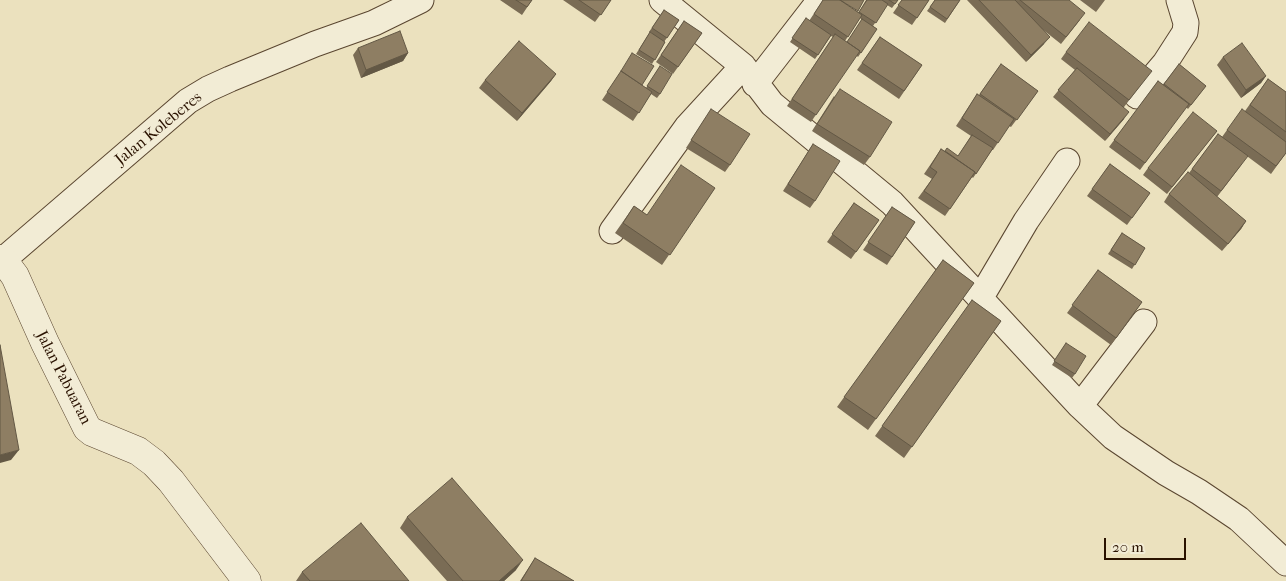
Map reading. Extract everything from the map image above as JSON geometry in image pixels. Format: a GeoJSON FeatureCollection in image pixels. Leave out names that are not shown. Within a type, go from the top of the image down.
{"type":"FeatureCollection","features":[{"type":"Feature","properties":{"kind":"street","name":"Jalan Koleberes"},"geometry":{"type":"LineString","coordinates":[[2,260],[188,101],[208,89],[315,44],[374,23],[421,0]]}},
{"type":"Feature","properties":{"kind":"street"},"geometry":{"type":"LineString","coordinates":[[662,0],[749,75],[772,104],[892,203],[1080,406],[1113,437],[1239,519],[1286,563]]}},
{"type":"Feature","properties":{"kind":"street"},"geometry":{"type":"LineString","coordinates":[[612,230],[688,127],[710,101],[749,75],[820,0]]}},
{"type":"Feature","properties":{"kind":"street"},"geometry":{"type":"LineString","coordinates":[[1137,96],[1165,62],[1184,32],[1186,23],[1179,0]]}},
{"type":"Feature","properties":{"kind":"street"},"geometry":{"type":"LineString","coordinates":[[981,298],[1026,221],[1067,161]]}},
{"type":"Feature","properties":{"kind":"street","name":"Jalan Pabuaran"},"geometry":{"type":"LineString","coordinates":[[2,260],[15,276],[45,343],[87,428],[92,432],[138,451],[154,463],[171,481],[247,581]]}},
{"type":"Feature","properties":{"kind":"street"},"geometry":{"type":"LineString","coordinates":[[1080,406],[1144,322]]}},
{"type":"Feature","properties":{"kind":"building"},"geometry":{"type":"Polygon","coordinates":[[[516,0],[532,0],[527,7],[516,0]]]}},
{"type":"Feature","properties":{"kind":"building"},"geometry":{"type":"Polygon","coordinates":[[[579,0],[611,0],[601,15],[579,0]]]}},
{"type":"Feature","properties":{"kind":"building"},"geometry":{"type":"Polygon","coordinates":[[[823,0],[840,0],[862,15],[848,37],[814,14],[823,0]]]}},
{"type":"Feature","properties":{"kind":"building"},"geometry":{"type":"Polygon","coordinates":[[[840,0],[864,0],[858,11],[840,0]]]}},
{"type":"Feature","properties":{"kind":"building"},"geometry":{"type":"Polygon","coordinates":[[[867,0],[882,0],[888,4],[876,23],[859,12],[867,0]]]}},
{"type":"Feature","properties":{"kind":"building"},"geometry":{"type":"Polygon","coordinates":[[[889,0],[898,0],[895,4],[889,0]]]}},
{"type":"Feature","properties":{"kind":"building"},"geometry":{"type":"Polygon","coordinates":[[[902,0],[929,0],[917,18],[898,5],[902,0]]]}},
{"type":"Feature","properties":{"kind":"building"},"geometry":{"type":"Polygon","coordinates":[[[935,0],[960,0],[947,19],[930,7],[935,0]]]}},
{"type":"Feature","properties":{"kind":"building"},"geometry":{"type":"Polygon","coordinates":[[[979,0],[1015,0],[1050,37],[1031,55],[979,0]]]}},
{"type":"Feature","properties":{"kind":"building"},"geometry":{"type":"Polygon","coordinates":[[[1020,0],[1069,0],[1085,13],[1066,37],[1020,0]]]}},
{"type":"Feature","properties":{"kind":"building"},"geometry":{"type":"Polygon","coordinates":[[[664,10],[679,20],[667,38],[652,28],[664,10]]]}},
{"type":"Feature","properties":{"kind":"building"},"geometry":{"type":"Polygon","coordinates":[[[806,18],[831,35],[818,55],[792,38],[806,18]]]}},
{"type":"Feature","properties":{"kind":"building"},"geometry":{"type":"Polygon","coordinates":[[[862,19],[877,29],[861,53],[847,42],[862,19]]]}},
{"type":"Feature","properties":{"kind":"building"},"geometry":{"type":"Polygon","coordinates":[[[684,21],[702,33],[678,67],[661,55],[684,21]]]}},
{"type":"Feature","properties":{"kind":"building"},"geometry":{"type":"Polygon","coordinates":[[[1089,22],[1152,71],[1129,100],[1066,52],[1089,22]]]}},
{"type":"Feature","properties":{"kind":"building"},"geometry":{"type":"Polygon","coordinates":[[[400,31],[408,53],[366,70],[358,48],[400,31]]]}},
{"type":"Feature","properties":{"kind":"building"},"geometry":{"type":"Polygon","coordinates":[[[650,32],[665,42],[655,60],[639,50],[650,32]]]}},
{"type":"Feature","properties":{"kind":"building"},"geometry":{"type":"Polygon","coordinates":[[[835,34],[860,51],[816,115],[792,99],[835,34]]]}},
{"type":"Feature","properties":{"kind":"building"},"geometry":{"type":"Polygon","coordinates":[[[880,37],[922,65],[904,91],[862,63],[880,37]]]}},
{"type":"Feature","properties":{"kind":"building"},"geometry":{"type":"Polygon","coordinates":[[[519,41],[556,74],[522,113],[485,80],[519,41]]]}},
{"type":"Feature","properties":{"kind":"building"},"geometry":{"type":"Polygon","coordinates":[[[1242,43],[1266,76],[1246,90],[1223,57],[1242,43]]]}},
{"type":"Feature","properties":{"kind":"building"},"geometry":{"type":"Polygon","coordinates":[[[632,53],[654,66],[642,85],[621,71],[632,53]]]}},
{"type":"Feature","properties":{"kind":"building"},"geometry":{"type":"Polygon","coordinates":[[[1001,64],[1038,91],[1017,120],[980,94],[1001,64]]]}},
{"type":"Feature","properties":{"kind":"building"},"geometry":{"type":"Polygon","coordinates":[[[1179,64],[1206,86],[1191,105],[1164,84],[1179,64]]]}},
{"type":"Feature","properties":{"kind":"building"},"geometry":{"type":"Polygon","coordinates":[[[660,66],[672,74],[660,94],[647,86],[660,66]]]}},
{"type":"Feature","properties":{"kind":"building"},"geometry":{"type":"Polygon","coordinates":[[[1077,68],[1129,112],[1110,134],[1058,90],[1077,68]]]}},
{"type":"Feature","properties":{"kind":"building"},"geometry":{"type":"Polygon","coordinates":[[[621,71],[652,92],[639,113],[607,92],[621,71]]]}},
{"type":"Feature","properties":{"kind":"building"},"geometry":{"type":"Polygon","coordinates":[[[1268,79],[1286,92],[1286,132],[1250,105],[1268,79]]]}},
{"type":"Feature","properties":{"kind":"building"},"geometry":{"type":"Polygon","coordinates":[[[1158,81],[1189,104],[1145,163],[1114,140],[1158,81]]]}},
{"type":"Feature","properties":{"kind":"building"},"geometry":{"type":"Polygon","coordinates":[[[840,89],[892,122],[870,157],[817,124],[840,89]]]}},
{"type":"Feature","properties":{"kind":"building"},"geometry":{"type":"Polygon","coordinates":[[[977,94],[1014,119],[998,143],[962,118],[977,94]]]}},
{"type":"Feature","properties":{"kind":"building"},"geometry":{"type":"Polygon","coordinates":[[[711,109],[750,134],[730,165],[691,140],[711,109]]]}},
{"type":"Feature","properties":{"kind":"building"},"geometry":{"type":"Polygon","coordinates":[[[1242,109],[1286,142],[1286,153],[1276,166],[1227,130],[1242,109]]]}},
{"type":"Feature","properties":{"kind":"building"},"geometry":{"type":"Polygon","coordinates":[[[1193,112],[1217,131],[1172,187],[1148,168],[1193,112]]]}},
{"type":"Feature","properties":{"kind":"building"},"geometry":{"type":"Polygon","coordinates":[[[1218,134],[1248,156],[1221,191],[1192,169],[1218,134]]]}},
{"type":"Feature","properties":{"kind":"building"},"geometry":{"type":"Polygon","coordinates":[[[972,135],[993,148],[976,174],[945,151],[947,148],[958,156],[972,135]]]}},
{"type":"Feature","properties":{"kind":"building"},"geometry":{"type":"Polygon","coordinates":[[[813,144],[840,161],[815,201],[788,184],[813,144]]]}},
{"type":"Feature","properties":{"kind":"building"},"geometry":{"type":"Polygon","coordinates":[[[941,149],[975,172],[950,209],[924,191],[937,172],[930,167],[941,149]]]}},
{"type":"Feature","properties":{"kind":"building"},"geometry":{"type":"Polygon","coordinates":[[[1110,164],[1150,193],[1132,218],[1092,189],[1110,164]]]}},
{"type":"Feature","properties":{"kind":"building"},"geometry":{"type":"Polygon","coordinates":[[[681,165],[715,188],[670,255],[623,223],[634,206],[647,215],[681,165]]]}},
{"type":"Feature","properties":{"kind":"building"},"geometry":{"type":"Polygon","coordinates":[[[1188,172],[1246,221],[1228,244],[1169,194],[1188,172]]]}},
{"type":"Feature","properties":{"kind":"building"},"geometry":{"type":"Polygon","coordinates":[[[854,203],[879,220],[856,252],[832,234],[854,203]]]}},
{"type":"Feature","properties":{"kind":"building"},"geometry":{"type":"Polygon","coordinates":[[[892,207],[915,222],[892,257],[868,242],[892,207]]]}},
{"type":"Feature","properties":{"kind":"building"},"geometry":{"type":"Polygon","coordinates":[[[1122,233],[1145,248],[1135,265],[1111,250],[1122,233]]]}},
{"type":"Feature","properties":{"kind":"building"},"geometry":{"type":"Polygon","coordinates":[[[943,260],[974,283],[876,419],[844,397],[943,260]]]}},
{"type":"Feature","properties":{"kind":"building"},"geometry":{"type":"Polygon","coordinates":[[[1098,270],[1142,302],[1116,338],[1072,305],[1098,270]]]}},
{"type":"Feature","properties":{"kind":"building"},"geometry":{"type":"Polygon","coordinates":[[[972,300],[1001,321],[912,447],[882,426],[972,300]]]}},
{"type":"Feature","properties":{"kind":"building"},"geometry":{"type":"Polygon","coordinates":[[[1066,343],[1086,356],[1075,374],[1054,361],[1066,343]]]}},
{"type":"Feature","properties":{"kind":"building"},"geometry":{"type":"Polygon","coordinates":[[[0,345],[19,450],[0,455],[0,345]]]}},
{"type":"Feature","properties":{"kind":"building"},"geometry":{"type":"Polygon","coordinates":[[[452,478],[523,560],[499,581],[463,581],[407,517],[452,478]]]}},
{"type":"Feature","properties":{"kind":"building"},"geometry":{"type":"Polygon","coordinates":[[[361,523],[409,581],[310,581],[302,572],[361,523]]]}},
{"type":"Feature","properties":{"kind":"building"},"geometry":{"type":"Polygon","coordinates":[[[535,558],[574,581],[521,581],[535,558]]]}}]}
